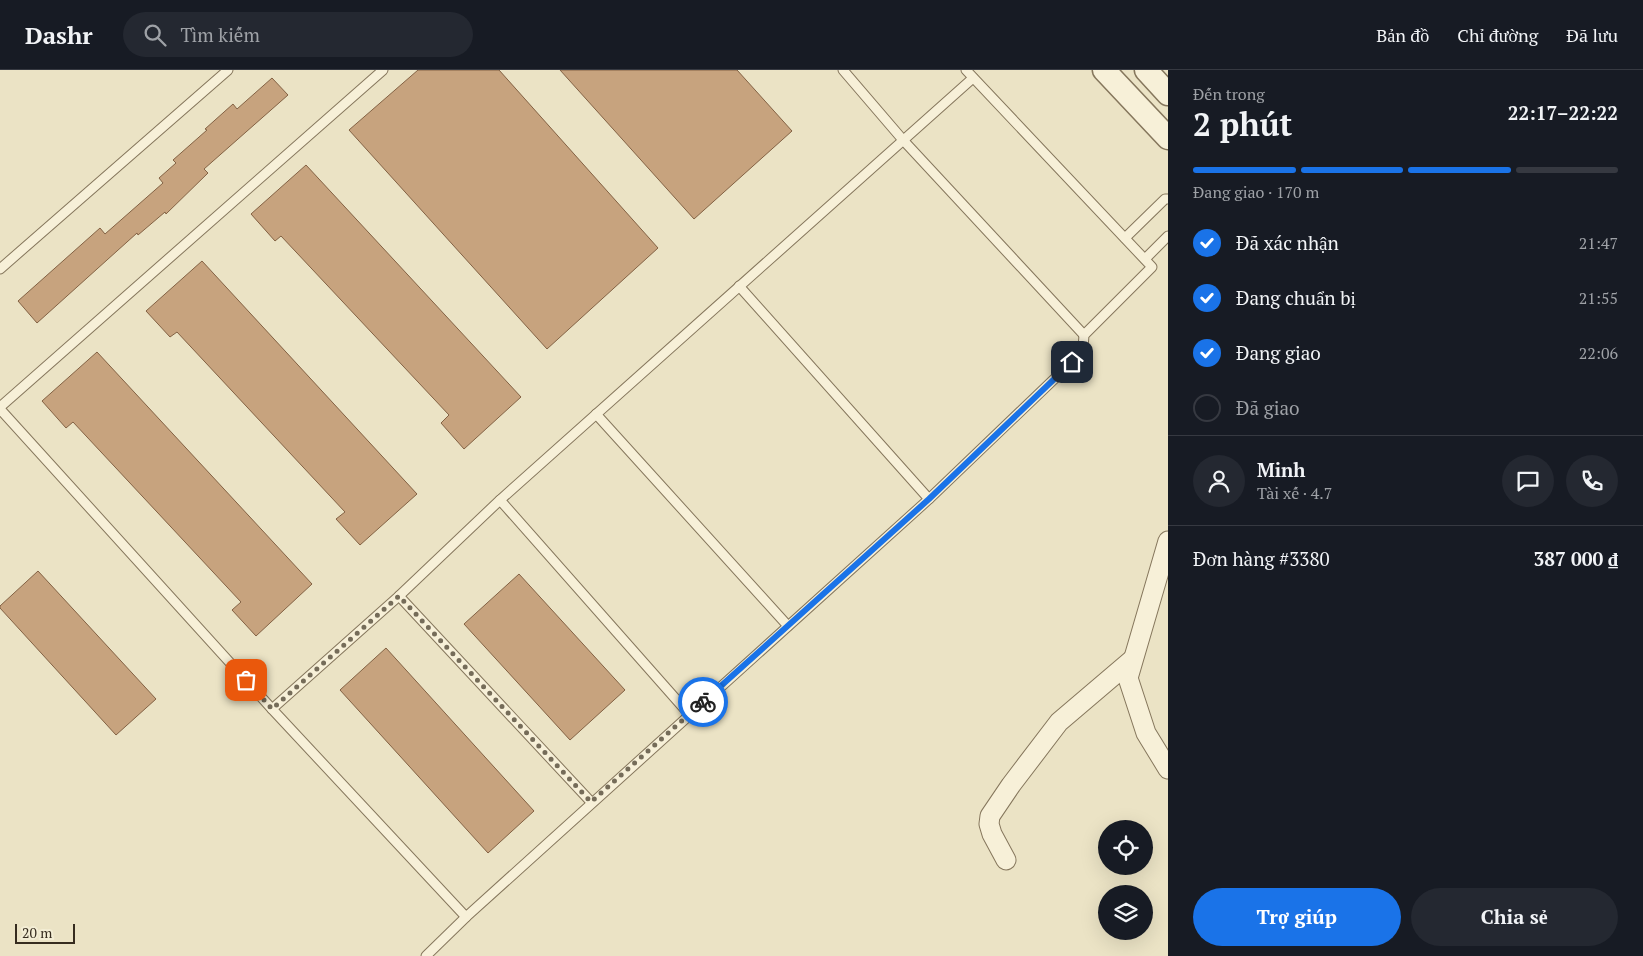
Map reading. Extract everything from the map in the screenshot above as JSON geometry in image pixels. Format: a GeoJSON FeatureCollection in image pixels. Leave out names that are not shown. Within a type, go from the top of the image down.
{"type":"FeatureCollection","features":[{"type":"Feature","properties":{"kind":"street"},"geometry":{"type":"LineString","coordinates":[[1104,70],[1168,138]]}},
{"type":"Feature","properties":{"kind":"street"},"geometry":{"type":"LineString","coordinates":[[1146,70],[1168,94]]}},
{"type":"Feature","properties":{"kind":"street"},"geometry":{"type":"LineString","coordinates":[[1168,541],[1128,678],[1146,733],[1168,769]]}},
{"type":"Feature","properties":{"kind":"street"},"geometry":{"type":"LineString","coordinates":[[1006,860],[992,834],[989,824],[990,816],[1059,722],[1134,659]]}},
{"type":"Feature","properties":{"kind":"lane"},"geometry":{"type":"LineString","coordinates":[[0,269],[228,70]]}},
{"type":"Feature","properties":{"kind":"lane"},"geometry":{"type":"LineString","coordinates":[[383,70],[0,408],[272,709],[466,917]]}},
{"type":"Feature","properties":{"kind":"lane"},"geometry":{"type":"LineString","coordinates":[[843,70],[903,140],[1084,334]]}},
{"type":"Feature","properties":{"kind":"lane"},"geometry":{"type":"LineString","coordinates":[[426,956],[591,802],[929,499],[1072,362],[1083,348],[1084,334],[1152,268],[966,70]]}},
{"type":"Feature","properties":{"kind":"lane"},"geometry":{"type":"LineString","coordinates":[[272,709],[399,596],[500,500],[973,78]]}},
{"type":"Feature","properties":{"kind":"lane"},"geometry":{"type":"LineString","coordinates":[[1125,238],[1168,199]]}},
{"type":"Feature","properties":{"kind":"lane"},"geometry":{"type":"LineString","coordinates":[[1145,259],[1168,236]]}},
{"type":"Feature","properties":{"kind":"lane"},"geometry":{"type":"LineString","coordinates":[[739,286],[929,499]]}},
{"type":"Feature","properties":{"kind":"lane"},"geometry":{"type":"LineString","coordinates":[[596,414],[788,626]]}},
{"type":"Feature","properties":{"kind":"lane"},"geometry":{"type":"LineString","coordinates":[[500,500],[689,714]]}},
{"type":"Feature","properties":{"kind":"lane"},"geometry":{"type":"LineString","coordinates":[[399,596],[591,802]]}},
{"type":"Feature","properties":{"kind":"building"},"geometry":{"type":"Polygon","coordinates":[[[418,70],[499,70],[658,248],[547,349],[349,130],[418,70]]]}},
{"type":"Feature","properties":{"kind":"building"},"geometry":{"type":"Polygon","coordinates":[[[560,70],[737,70],[792,131],[694,219],[560,70]]]}},
{"type":"Feature","properties":{"kind":"building"},"geometry":{"type":"Polygon","coordinates":[[[272,78],[288,95],[204,169],[208,173],[166,214],[165,212],[138,235],[137,233],[37,323],[18,301],[100,228],[105,234],[163,183],[159,178],[176,163],[173,160],[207,130],[205,129],[233,104],[237,109],[272,78]]]}},
{"type":"Feature","properties":{"kind":"building"},"geometry":{"type":"Polygon","coordinates":[[[306,165],[521,397],[464,449],[441,423],[449,415],[281,236],[275,241],[251,214],[306,165]]]}},
{"type":"Feature","properties":{"kind":"building"},"geometry":{"type":"Polygon","coordinates":[[[202,261],[417,494],[360,545],[336,519],[345,512],[177,332],[170,337],[146,311],[202,261]]]}},
{"type":"Feature","properties":{"kind":"building"},"geometry":{"type":"Polygon","coordinates":[[[97,352],[312,584],[256,636],[232,610],[241,602],[73,422],[66,428],[42,401],[97,352]]]}},
{"type":"Feature","properties":{"kind":"building"},"geometry":{"type":"Polygon","coordinates":[[[38,571],[156,699],[116,735],[0,608],[38,571]]]}},
{"type":"Feature","properties":{"kind":"building"},"geometry":{"type":"Polygon","coordinates":[[[519,574],[625,690],[570,740],[464,624],[519,574]]]}},
{"type":"Feature","properties":{"kind":"building"},"geometry":{"type":"Polygon","coordinates":[[[386,648],[534,811],[488,853],[340,690],[386,648]]]}},
{"type":"Feature","properties":{"kind":"way so far"},"geometry":{"type":"LineString","coordinates":[[246,680],[272,709],[399,596],[591,802],[703,702]]}},
{"type":"Feature","properties":{"kind":"route"},"geometry":{"type":"LineString","coordinates":[[703,702],[929,499],[1072,362]]}}]}
